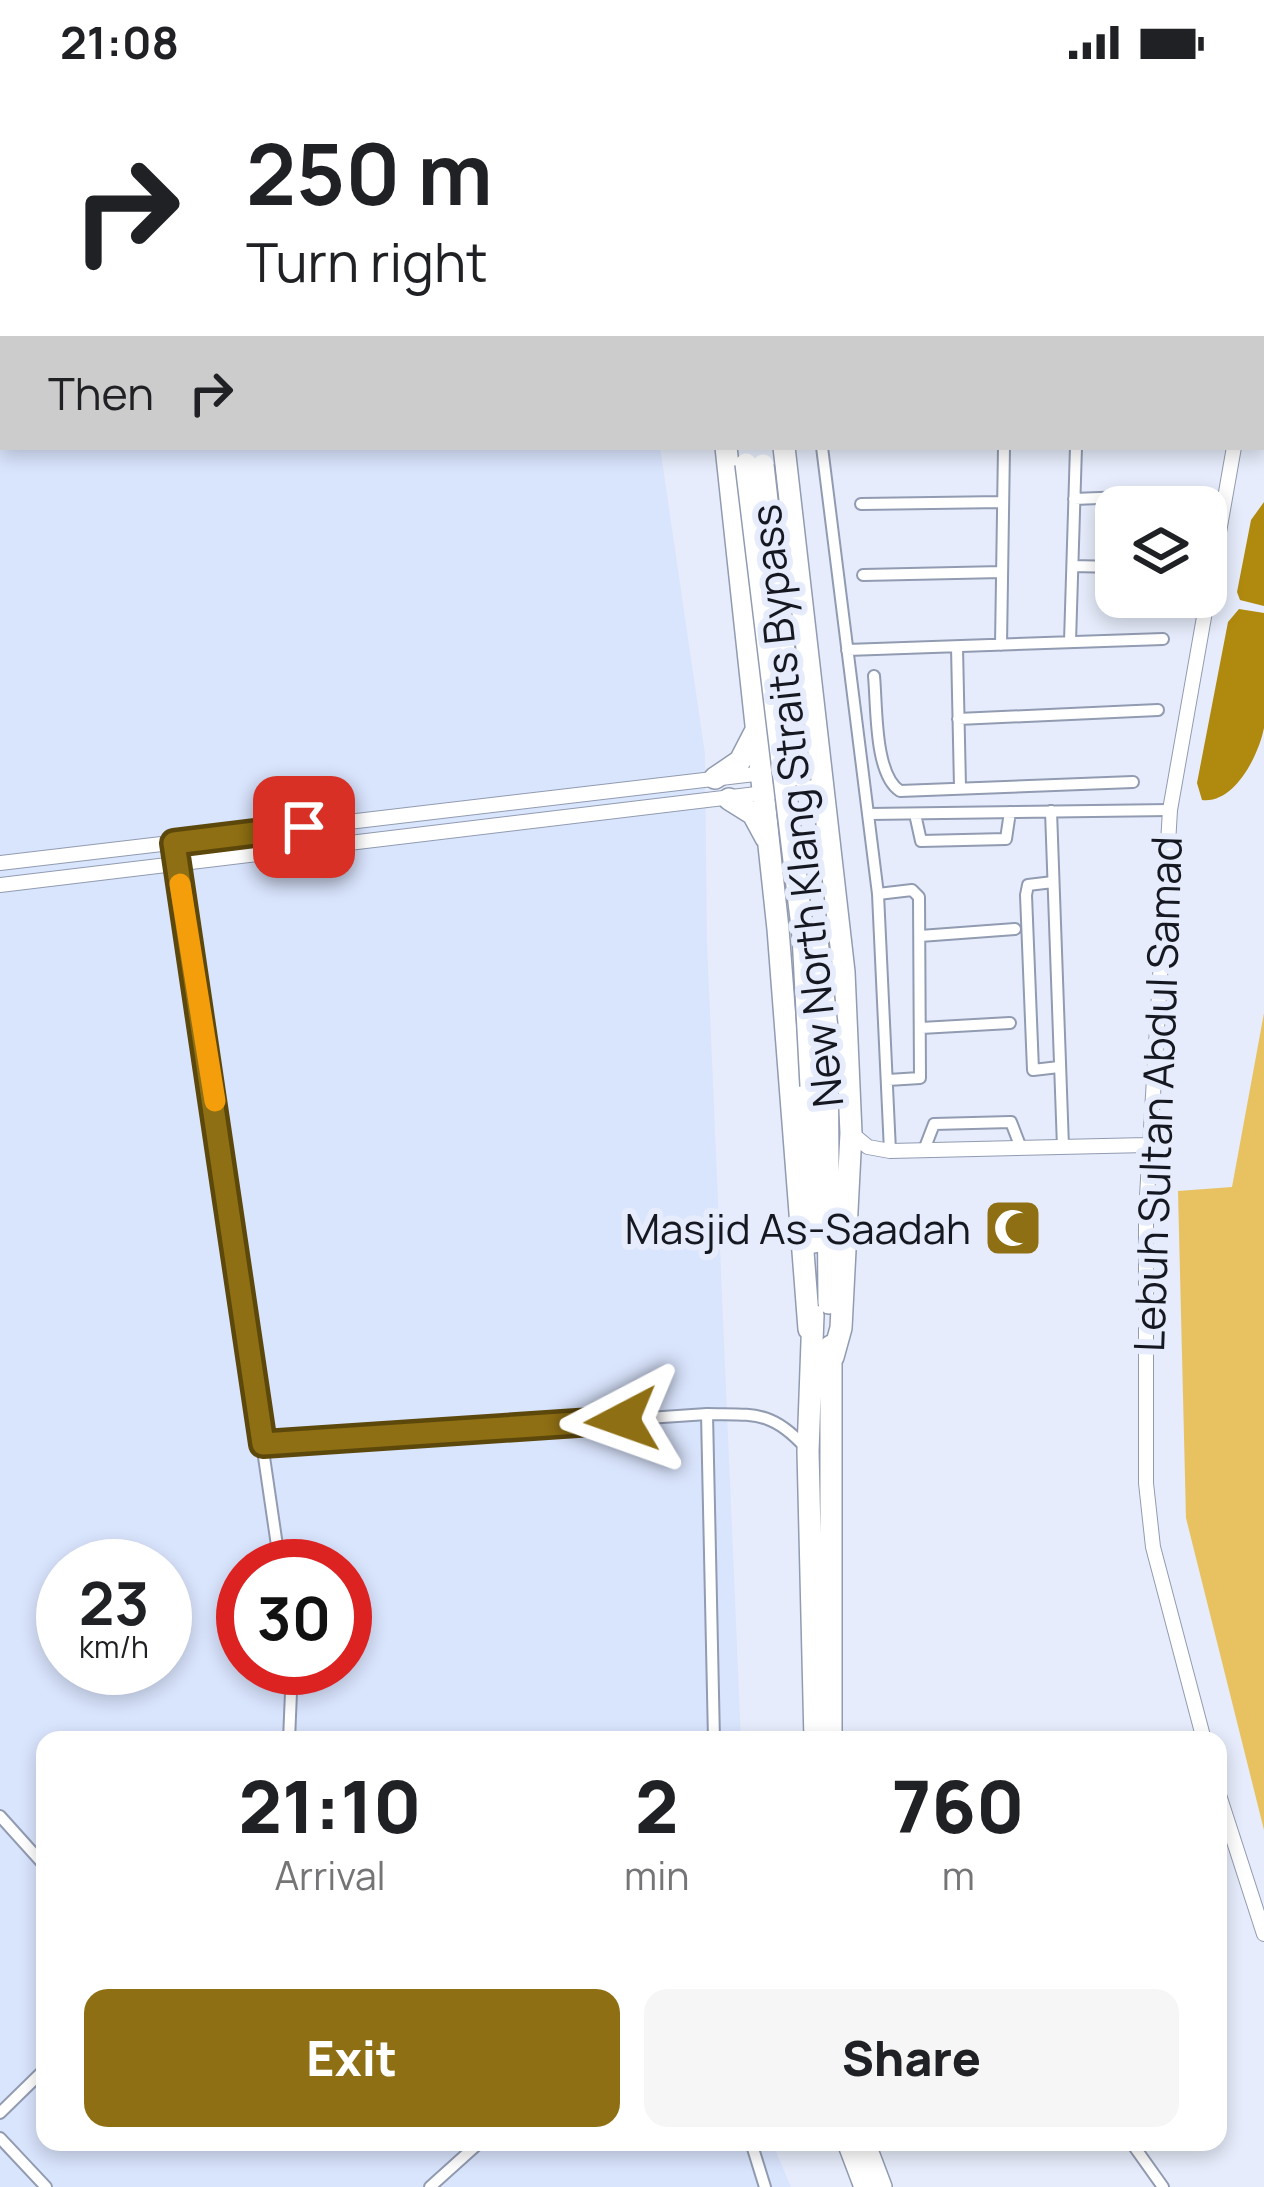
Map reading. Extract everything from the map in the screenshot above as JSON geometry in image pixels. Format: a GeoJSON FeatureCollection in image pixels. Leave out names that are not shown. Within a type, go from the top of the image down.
{"type":"FeatureCollection","features":[{"type":"Feature","properties":{"kind":"highway"},"geometry":{"type":"LineString","coordinates":[[726,450],[769,844],[809,1329]]}},
{"type":"Feature","properties":{"kind":"highway"},"geometry":{"type":"LineString","coordinates":[[784,450],[844,972],[851,1133],[841,1328],[833,1357]]}},
{"type":"Feature","properties":{"kind":"highway","name":"New North Klang Straits Bypass"},"geometry":{"type":"LineString","coordinates":[[753,456],[827,1028],[833,1357],[831,1731]]}},
{"type":"Feature","properties":{"kind":"highway","name":"New North Klang Straits Bypass"},"geometry":{"type":"LineString","coordinates":[[753,456],[803,935],[811,1086],[815,1310],[809,1329],[808,1451],[815,1731]]}},
{"type":"Feature","properties":{"kind":"highway"},"geometry":{"type":"LineString","coordinates":[[715,778],[740,760],[755,733]]}},
{"type":"Feature","properties":{"kind":"highway"},"geometry":{"type":"LineString","coordinates":[[729,799],[753,814],[769,844]]}},
{"type":"Feature","properties":{"kind":"highway"},"geometry":{"type":"LineString","coordinates":[[851,2151],[865,2187]]}},
{"type":"Feature","properties":{"kind":"highway"},"geometry":{"type":"LineString","coordinates":[[867,2151],[881,2187]]}},
{"type":"Feature","properties":{"kind":"street"},"geometry":{"type":"LineString","coordinates":[[822,450],[878,893],[890,1151]]}},
{"type":"Feature","properties":{"kind":"street"},"geometry":{"type":"LineString","coordinates":[[1000,645],[1004,450]]}},
{"type":"Feature","properties":{"kind":"street"},"geometry":{"type":"LineString","coordinates":[[1070,642],[1076,450]]}},
{"type":"Feature","properties":{"kind":"street","name":"Lebuh Sultan Abdul Samad"},"geometry":{"type":"LineString","coordinates":[[1202,1731],[1153,1547],[1146,1484],[1148,1144],[1169,810],[1233,450]]}},
{"type":"Feature","properties":{"kind":"street"},"geometry":{"type":"LineString","coordinates":[[1075,499],[1095,498]]}},
{"type":"Feature","properties":{"kind":"street"},"geometry":{"type":"LineString","coordinates":[[861,504],[1003,502]]}},
{"type":"Feature","properties":{"kind":"street"},"geometry":{"type":"LineString","coordinates":[[1074,566],[1095,566]]}},
{"type":"Feature","properties":{"kind":"street"},"geometry":{"type":"LineString","coordinates":[[863,575],[1002,572]]}},
{"type":"Feature","properties":{"kind":"street"},"geometry":{"type":"LineString","coordinates":[[847,650],[1163,639]]}},
{"type":"Feature","properties":{"kind":"street"},"geometry":{"type":"LineString","coordinates":[[957,646],[960,788]]}},
{"type":"Feature","properties":{"kind":"street"},"geometry":{"type":"LineString","coordinates":[[874,676],[890,784],[900,791],[1132,782]]}},
{"type":"Feature","properties":{"kind":"street"},"geometry":{"type":"LineString","coordinates":[[958,719],[1158,710]]}},
{"type":"Feature","properties":{"kind":"street"},"geometry":{"type":"LineString","coordinates":[[0,863],[715,778],[762,784],[821,778]]}},
{"type":"Feature","properties":{"kind":"street"},"geometry":{"type":"LineString","coordinates":[[0,885],[729,799],[762,784]]}},
{"type":"Feature","properties":{"kind":"street"},"geometry":{"type":"LineString","coordinates":[[868,814],[1169,810]]}},
{"type":"Feature","properties":{"kind":"street"},"geometry":{"type":"LineString","coordinates":[[1051,811],[1063,1147]]}},
{"type":"Feature","properties":{"kind":"street"},"geometry":{"type":"LineString","coordinates":[[915,814],[920,842],[1006,839],[1010,812]]}},
{"type":"Feature","properties":{"kind":"street"},"geometry":{"type":"LineString","coordinates":[[370,819],[373,841]]}},
{"type":"Feature","properties":{"kind":"street"},"geometry":{"type":"LineString","coordinates":[[174,843],[276,1539]]}},
{"type":"Feature","properties":{"kind":"street"},"geometry":{"type":"LineString","coordinates":[[1053,882],[1028,885],[1026,895],[1028,1022],[1033,1070],[1059,1067]]}},
{"type":"Feature","properties":{"kind":"street"},"geometry":{"type":"LineString","coordinates":[[878,893],[912,890],[919,897],[920,1078],[888,1080]]}},
{"type":"Feature","properties":{"kind":"street"},"geometry":{"type":"LineString","coordinates":[[920,936],[1015,929]]}},
{"type":"Feature","properties":{"kind":"street"},"geometry":{"type":"LineString","coordinates":[[921,1028],[1010,1023]]}},
{"type":"Feature","properties":{"kind":"street"},"geometry":{"type":"LineString","coordinates":[[924,1150],[934,1124],[991,1122],[1015,1124],[1021,1148]]}},
{"type":"Feature","properties":{"kind":"street"},"geometry":{"type":"LineString","coordinates":[[851,1133],[868,1147],[890,1151],[1148,1144]]}},
{"type":"Feature","properties":{"kind":"street"},"geometry":{"type":"LineString","coordinates":[[848,1166],[890,1151]]}},
{"type":"Feature","properties":{"kind":"street"},"geometry":{"type":"LineString","coordinates":[[263,1444],[707,1414],[778,1420],[808,1451]]}},
{"type":"Feature","properties":{"kind":"street"},"geometry":{"type":"LineString","coordinates":[[707,1414],[714,1731]]}},
{"type":"Feature","properties":{"kind":"street"},"geometry":{"type":"LineString","coordinates":[[289,1731],[291,1695]]}},
{"type":"Feature","properties":{"kind":"street"},"geometry":{"type":"LineString","coordinates":[[0,1816],[36,1856]]}},
{"type":"Feature","properties":{"kind":"street"},"geometry":{"type":"LineString","coordinates":[[1227,1842],[1264,1934]]}},
{"type":"Feature","properties":{"kind":"street"},"geometry":{"type":"LineString","coordinates":[[0,2113],[36,2078]]}},
{"type":"Feature","properties":{"kind":"street"},"geometry":{"type":"LineString","coordinates":[[0,2138],[46,2187]]}},
{"type":"Feature","properties":{"kind":"street"},"geometry":{"type":"LineString","coordinates":[[430,2187],[470,2151]]}},
{"type":"Feature","properties":{"kind":"street"},"geometry":{"type":"LineString","coordinates":[[754,2151],[765,2187]]}},
{"type":"Feature","properties":{"kind":"street"},"geometry":{"type":"LineString","coordinates":[[841,2151],[855,2187]]}},
{"type":"Feature","properties":{"kind":"street"},"geometry":{"type":"LineString","coordinates":[[1137,2151],[1163,2187]]}},
{"type":"Feature","properties":{"kind":"shaded area"},"geometry":{"type":"Polygon","coordinates":[[[0,450],[660,450],[705,754],[707,943],[741,1731],[36,1731],[36,2151],[776,2151],[791,2187],[0,2187],[0,450]]]}},
{"type":"Feature","properties":{"kind":"shaded area"},"geometry":{"type":"Polygon","coordinates":[[[1264,502],[1264,606],[1240,600],[1237,592],[1251,520],[1264,502]]]}},
{"type":"Feature","properties":{"kind":"shaded area"},"geometry":{"type":"Polygon","coordinates":[[[1239,609],[1264,613],[1264,728],[1250,765],[1234,787],[1224,795],[1202,800],[1197,783],[1228,622],[1239,609]]]}},
{"type":"Feature","properties":{"kind":"shaded area"},"geometry":{"type":"Polygon","coordinates":[[[1264,1013],[1264,1830],[1186,1518],[1178,1191],[1232,1187],[1264,1013]]]}},
{"type":"Feature","properties":{"kind":"slow traffic"},"geometry":{"type":"LineString","coordinates":[[180,884],[215,1101]]}},
{"type":"Feature","properties":{"kind":"place","name":"Masjid As-Saadah"},"geometry":{"type":"Point","coordinates":[1013,1228]}},
{"type":"Feature","properties":{"kind":"route"},"geometry":{"type":"LineString","coordinates":[[304,827],[174,843],[263,1444],[622,1420]]}}]}
